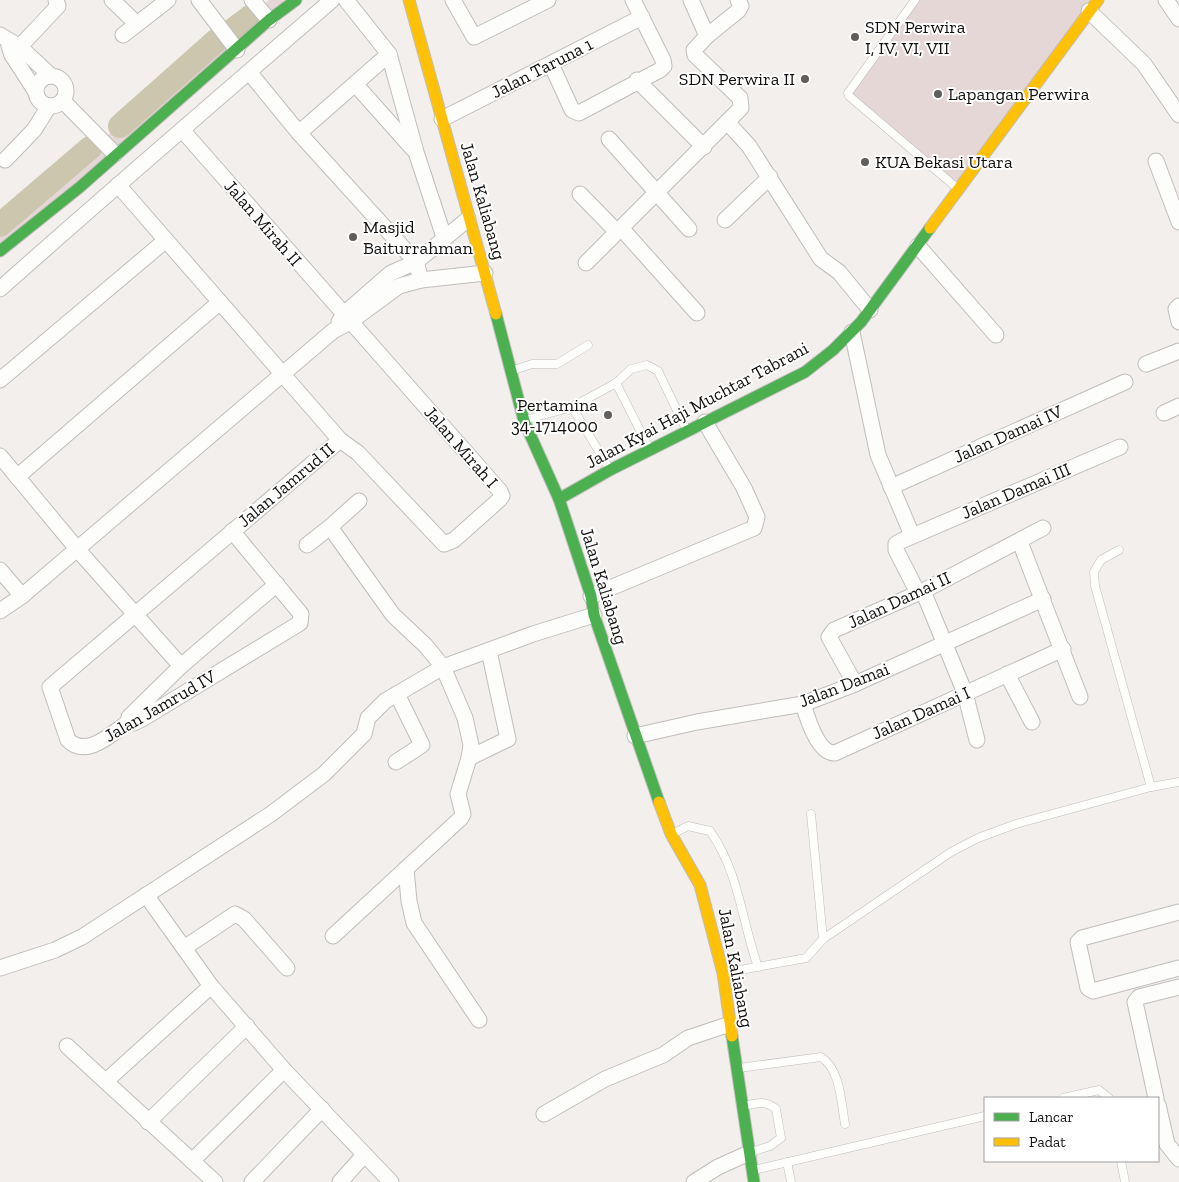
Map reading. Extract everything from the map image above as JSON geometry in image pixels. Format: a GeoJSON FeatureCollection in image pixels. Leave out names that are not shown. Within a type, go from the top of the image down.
{"type":"FeatureCollection","features":[{"type":"Feature","properties":{"kind":"main road"},"geometry":{"type":"LineString","coordinates":[[0,251],[80,187],[111,151],[236,48],[260,9],[296,0]]}},
{"type":"Feature","properties":{"kind":"main road","name":"Jalan Kaliabang"},"geometry":{"type":"LineString","coordinates":[[413,2],[468,219],[485,273],[524,420],[559,500],[591,596],[594,615],[671,834],[700,885],[723,973],[753,1176]]}},
{"type":"Feature","properties":{"kind":"main road","name":"Jalan Kyai Haji Muchtar Tabrani"},"geometry":{"type":"LineString","coordinates":[[559,500],[610,470],[804,372],[852,332],[918,246],[1094,6]]}},
{"type":"Feature","properties":{"kind":"street"},"geometry":{"type":"LineString","coordinates":[[10,44],[58,6],[56,0]]}},
{"type":"Feature","properties":{"kind":"street"},"geometry":{"type":"LineString","coordinates":[[112,0],[137,24]]}},
{"type":"Feature","properties":{"kind":"street"},"geometry":{"type":"LineString","coordinates":[[123,36],[168,0]]}},
{"type":"Feature","properties":{"kind":"street"},"geometry":{"type":"LineString","coordinates":[[199,0],[236,48]]}},
{"type":"Feature","properties":{"kind":"street"},"geometry":{"type":"LineString","coordinates":[[0,289],[118,184],[183,131],[332,0]]}},
{"type":"Feature","properties":{"kind":"street"},"geometry":{"type":"LineString","coordinates":[[346,0],[389,54],[416,152],[444,237]]}},
{"type":"Feature","properties":{"kind":"street"},"geometry":{"type":"LineString","coordinates":[[453,0],[474,37],[548,0]]}},
{"type":"Feature","properties":{"kind":"street"},"geometry":{"type":"LineString","coordinates":[[551,64],[572,110],[576,113],[637,80],[660,70],[664,66],[663,60],[633,0]]}},
{"type":"Feature","properties":{"kind":"street"},"geometry":{"type":"LineString","coordinates":[[691,0],[707,36]]}},
{"type":"Feature","properties":{"kind":"street"},"geometry":{"type":"LineString","coordinates":[[586,263],[741,108],[742,102],[740,98],[695,55],[694,50],[707,36],[738,11],[741,6],[738,0]]}},
{"type":"Feature","properties":{"kind":"street"},"geometry":{"type":"LineString","coordinates":[[1166,0],[1179,19]]}},
{"type":"Feature","properties":{"kind":"street"},"geometry":{"type":"LineString","coordinates":[[1094,6],[1144,64],[1179,115]]}},
{"type":"Feature","properties":{"kind":"street","name":"Jalan Taruna 1"},"geometry":{"type":"LineString","coordinates":[[442,119],[642,16]]}},
{"type":"Feature","properties":{"kind":"street"},"geometry":{"type":"LineString","coordinates":[[2,159],[34,130],[56,103],[66,87],[60,79],[51,76],[10,44]]}},
{"type":"Feature","properties":{"kind":"street"},"geometry":{"type":"LineString","coordinates":[[10,44],[40,101],[56,103],[94,132],[111,151]]}},
{"type":"Feature","properties":{"kind":"street"},"geometry":{"type":"LineString","coordinates":[[299,133],[356,85],[389,54]]}},
{"type":"Feature","properties":{"kind":"street"},"geometry":{"type":"LineString","coordinates":[[249,72],[299,133],[416,262],[421,280]]}},
{"type":"Feature","properties":{"kind":"street"},"geometry":{"type":"LineString","coordinates":[[36,92],[38,83],[51,76]]}},
{"type":"Feature","properties":{"kind":"street"},"geometry":{"type":"LineString","coordinates":[[637,80],[704,147]]}},
{"type":"Feature","properties":{"kind":"street"},"geometry":{"type":"LineString","coordinates":[[356,85],[416,152]]}},
{"type":"Feature","properties":{"kind":"street"},"geometry":{"type":"LineString","coordinates":[[728,122],[749,146],[821,259],[839,272],[870,310]]}},
{"type":"Feature","properties":{"kind":"street","name":"Jalan Mirah II"},"geometry":{"type":"LineString","coordinates":[[183,131],[347,318]]}},
{"type":"Feature","properties":{"kind":"street"},"geometry":{"type":"LineString","coordinates":[[609,139],[689,229]]}},
{"type":"Feature","properties":{"kind":"street"},"geometry":{"type":"LineString","coordinates":[[1156,161],[1179,222]]}},
{"type":"Feature","properties":{"kind":"street"},"geometry":{"type":"LineString","coordinates":[[725,220],[770,177]]}},
{"type":"Feature","properties":{"kind":"street","name":"Jalan Mirah I"},"geometry":{"type":"LineString","coordinates":[[118,184],[340,440],[358,453],[444,544],[454,540],[502,496],[347,318]]}},
{"type":"Feature","properties":{"kind":"street"},"geometry":{"type":"LineString","coordinates":[[580,194],[619,230],[697,313]]}},
{"type":"Feature","properties":{"kind":"street"},"geometry":{"type":"LineString","coordinates":[[0,611],[22,596],[78,550],[282,372],[333,331],[391,273],[416,262],[468,219]]}},
{"type":"Feature","properties":{"kind":"street"},"geometry":{"type":"LineString","coordinates":[[0,380],[166,240]]}},
{"type":"Feature","properties":{"kind":"street"},"geometry":{"type":"LineString","coordinates":[[918,246],[996,336]]}},
{"type":"Feature","properties":{"kind":"street"},"geometry":{"type":"LineString","coordinates":[[347,318],[399,286],[421,280],[485,273]]}},
{"type":"Feature","properties":{"kind":"street"},"geometry":{"type":"LineString","coordinates":[[18,477],[220,302]]}},
{"type":"Feature","properties":{"kind":"street"},"geometry":{"type":"LineString","coordinates":[[1179,306],[1176,309],[1179,322]]}},
{"type":"Feature","properties":{"kind":"street"},"geometry":{"type":"LineString","coordinates":[[852,332],[880,460],[912,536]]}},
{"type":"Feature","properties":{"kind":"street"},"geometry":{"type":"LineString","coordinates":[[1146,364],[1179,351]]}},
{"type":"Feature","properties":{"kind":"street","name":"Jalan Damai IV"},"geometry":{"type":"LineString","coordinates":[[891,487],[1125,382]]}},
{"type":"Feature","properties":{"kind":"street"},"geometry":{"type":"LineString","coordinates":[[1164,412],[1179,406]]}},
{"type":"Feature","properties":{"kind":"street"},"geometry":{"type":"LineString","coordinates":[[591,596],[754,528],[757,517],[744,488],[705,422]]}},
{"type":"Feature","properties":{"kind":"street","name":"Jalan Jamrud II"},"geometry":{"type":"LineString","coordinates":[[50,687],[340,440]]}},
{"type":"Feature","properties":{"kind":"street","name":"Jalan Damai III"},"geometry":{"type":"LineString","coordinates":[[921,592],[896,544],[1120,447]]}},
{"type":"Feature","properties":{"kind":"street"},"geometry":{"type":"LineString","coordinates":[[0,456],[78,550],[181,666]]}},
{"type":"Feature","properties":{"kind":"street"},"geometry":{"type":"LineString","coordinates":[[307,545],[359,501]]}},
{"type":"Feature","properties":{"kind":"street"},"geometry":{"type":"LineString","coordinates":[[330,527],[393,615],[426,646],[443,667],[467,723],[471,745],[458,794],[463,814],[461,818],[333,936]]}},
{"type":"Feature","properties":{"kind":"street","name":"Jalan Damai II"},"geometry":{"type":"LineString","coordinates":[[855,684],[829,636],[830,633],[921,592],[1020,542],[1043,528]]}},
{"type":"Feature","properties":{"kind":"street"},"geometry":{"type":"LineString","coordinates":[[130,721],[129,717],[181,666],[277,584],[232,531]]}},
{"type":"Feature","properties":{"kind":"street"},"geometry":{"type":"LineString","coordinates":[[1020,542],[1080,697]]}},
{"type":"Feature","properties":{"kind":"street"},"geometry":{"type":"LineString","coordinates":[[0,570],[22,596]]}},
{"type":"Feature","properties":{"kind":"street","name":"Jalan Jamrud IV"},"geometry":{"type":"LineString","coordinates":[[50,687],[68,740],[74,746],[84,749],[92,746],[130,721],[134,723],[142,719],[300,623],[301,614],[277,584]]}},
{"type":"Feature","properties":{"kind":"street"},"geometry":{"type":"LineString","coordinates":[[921,592],[945,643],[965,693],[977,740]]}},
{"type":"Feature","properties":{"kind":"street","name":"Jalan Damai"},"geometry":{"type":"LineString","coordinates":[[635,736],[697,722],[803,704],[855,684],[1043,599]]}},
{"type":"Feature","properties":{"kind":"street"},"geometry":{"type":"LineString","coordinates":[[0,968],[55,950],[82,937],[271,814],[324,774],[364,734],[368,718],[372,712],[397,694],[443,667],[594,615]]}},
{"type":"Feature","properties":{"kind":"street","name":"Jalan Damai I"},"geometry":{"type":"LineString","coordinates":[[803,704],[818,740],[825,750],[835,753],[1063,649]]}},
{"type":"Feature","properties":{"kind":"street"},"geometry":{"type":"LineString","coordinates":[[469,758],[508,739],[489,651]]}},
{"type":"Feature","properties":{"kind":"street"},"geometry":{"type":"LineString","coordinates":[[1007,674],[1032,722]]}},
{"type":"Feature","properties":{"kind":"street"},"geometry":{"type":"LineString","coordinates":[[396,762],[422,745],[397,694]]}},
{"type":"Feature","properties":{"kind":"street"},"geometry":{"type":"LineString","coordinates":[[406,869],[409,901],[414,923],[479,1020]]}},
{"type":"Feature","properties":{"kind":"street"},"geometry":{"type":"LineString","coordinates":[[146,896],[210,986],[284,1070],[391,1182]]}},
{"type":"Feature","properties":{"kind":"street"},"geometry":{"type":"LineString","coordinates":[[1179,912],[1082,938],[1078,942],[1088,988],[1092,991],[1179,968]]}},
{"type":"Feature","properties":{"kind":"street"},"geometry":{"type":"LineString","coordinates":[[184,948],[235,914],[244,920],[287,968]]}},
{"type":"Feature","properties":{"kind":"street"},"geometry":{"type":"LineString","coordinates":[[106,1081],[210,986]]}},
{"type":"Feature","properties":{"kind":"street"},"geometry":{"type":"LineString","coordinates":[[1156,1097],[1135,1002],[1138,997],[1179,987]]}},
{"type":"Feature","properties":{"kind":"street"},"geometry":{"type":"LineString","coordinates":[[544,1114],[597,1083],[663,1055],[688,1038],[730,1024]]}},
{"type":"Feature","properties":{"kind":"street"},"geometry":{"type":"LineString","coordinates":[[148,1122],[247,1026]]}},
{"type":"Feature","properties":{"kind":"street"},"geometry":{"type":"LineString","coordinates":[[66,1046],[215,1182]]}},
{"type":"Feature","properties":{"kind":"street"},"geometry":{"type":"LineString","coordinates":[[192,1161],[284,1070]]}},
{"type":"Feature","properties":{"kind":"street"},"geometry":{"type":"LineString","coordinates":[[1159,1109],[1167,1144],[1179,1159]]}},
{"type":"Feature","properties":{"kind":"street"},"geometry":{"type":"LineString","coordinates":[[252,1182],[322,1110]]}},
{"type":"Feature","properties":{"kind":"street"},"geometry":{"type":"LineString","coordinates":[[694,1182],[718,1167],[749,1153]]}},
{"type":"Feature","properties":{"kind":"street"},"geometry":{"type":"LineString","coordinates":[[340,1182],[364,1155]]}},
{"type":"Feature","properties":{"kind":"lane"},"geometry":{"type":"LineString","coordinates":[[915,0],[848,92],[849,96],[959,190]]}},
{"type":"Feature","properties":{"kind":"lane"},"geometry":{"type":"LineString","coordinates":[[512,370],[532,364],[557,364],[588,345]]}},
{"type":"Feature","properties":{"kind":"lane"},"geometry":{"type":"LineString","coordinates":[[524,420],[572,407],[616,383],[631,369],[647,364],[658,371],[687,431]]}},
{"type":"Feature","properties":{"kind":"lane"},"geometry":{"type":"LineString","coordinates":[[616,383],[650,450]]}},
{"type":"Feature","properties":{"kind":"lane"},"geometry":{"type":"LineString","coordinates":[[572,407],[610,470]]}},
{"type":"Feature","properties":{"kind":"lane"},"geometry":{"type":"LineString","coordinates":[[1119,550],[1102,560],[1094,572],[1095,586],[1151,786]]}},
{"type":"Feature","properties":{"kind":"lane"},"geometry":{"type":"LineString","coordinates":[[723,973],[806,958],[823,939],[951,852],[978,838],[1016,824],[1151,786],[1179,782]]}},
{"type":"Feature","properties":{"kind":"lane"},"geometry":{"type":"LineString","coordinates":[[811,814],[823,939]]}},
{"type":"Feature","properties":{"kind":"lane"},"geometry":{"type":"LineString","coordinates":[[671,834],[688,826],[710,831],[717,840],[735,880],[748,937],[758,967]]}},
{"type":"Feature","properties":{"kind":"lane"},"geometry":{"type":"LineString","coordinates":[[737,1068],[821,1057],[829,1062],[834,1072],[845,1124]]}},
{"type":"Feature","properties":{"kind":"lane"},"geometry":{"type":"LineString","coordinates":[[1068,1097],[1099,1090],[1108,1097]]}},
{"type":"Feature","properties":{"kind":"lane"},"geometry":{"type":"LineString","coordinates":[[742,1106],[758,1102],[770,1103],[776,1109],[781,1138],[770,1146],[749,1153]]}},
{"type":"Feature","properties":{"kind":"lane"},"geometry":{"type":"LineString","coordinates":[[753,1176],[787,1162],[984,1116]]}},
{"type":"Feature","properties":{"kind":"lane"},"geometry":{"type":"LineString","coordinates":[[787,1162],[791,1182]]}},
{"type":"Feature","properties":{"kind":"lane"},"geometry":{"type":"LineString","coordinates":[[1121,1162],[1125,1182]]}},
{"type":"Feature","properties":{"kind":"shaded area"},"geometry":{"type":"Polygon","coordinates":[[[269,0],[296,0],[0,251],[0,225],[90,148],[122,125],[217,40],[235,29],[269,0]]]}},
{"type":"Feature","properties":{"kind":"shaded area","name":"Lapangan Perwira"},"geometry":{"type":"Polygon","coordinates":[[[914,0],[1097,0],[959,189],[849,96],[914,0]]]}},
{"type":"Feature","properties":{"kind":"waterway"},"geometry":{"type":"LineString","coordinates":[[234,29],[254,14]]}},
{"type":"Feature","properties":{"kind":"waterway"},"geometry":{"type":"LineString","coordinates":[[120,126],[217,40]]}},
{"type":"Feature","properties":{"kind":"waterway"},"geometry":{"type":"LineString","coordinates":[[0,225],[90,148]]}},
{"type":"Feature","properties":{"kind":"traffic: fast"},"geometry":{"type":"LineString","coordinates":[[0,251],[80,187],[269,20],[296,0]]}},
{"type":"Feature","properties":{"kind":"traffic: fast"},"geometry":{"type":"LineString","coordinates":[[559,499],[610,470],[805,372],[833,350],[861,322],[930,228]]}},
{"type":"Feature","properties":{"kind":"traffic: fast"},"geometry":{"type":"LineString","coordinates":[[496,314],[524,421],[559,499],[591,596],[594,615],[659,802]]}},
{"type":"Feature","properties":{"kind":"traffic: fast"},"geometry":{"type":"LineString","coordinates":[[732,1036],[754,1182]]}},
{"type":"Feature","properties":{"kind":"traffic: slow"},"geometry":{"type":"LineString","coordinates":[[409,0],[496,314]]}},
{"type":"Feature","properties":{"kind":"traffic: slow"},"geometry":{"type":"LineString","coordinates":[[930,228],[1098,0]]}},
{"type":"Feature","properties":{"kind":"traffic: slow"},"geometry":{"type":"LineString","coordinates":[[659,802],[671,834],[700,885],[723,973],[732,1036]]}},
{"type":"Feature","properties":{"kind":"place","name":"SDN Perwira I, IV, VI, VII"},"geometry":{"type":"Point","coordinates":[855,37]}},
{"type":"Feature","properties":{"kind":"place","name":"SDN Perwira II"},"geometry":{"type":"Point","coordinates":[805,79]}},
{"type":"Feature","properties":{"kind":"place","name":"Lapangan Perwira"},"geometry":{"type":"Point","coordinates":[938,94]}},
{"type":"Feature","properties":{"kind":"place","name":"KUA Bekasi Utara"},"geometry":{"type":"Point","coordinates":[865,162]}},
{"type":"Feature","properties":{"kind":"place","name":"Masjid Baiturrahman"},"geometry":{"type":"Point","coordinates":[353,237]}},
{"type":"Feature","properties":{"kind":"place","name":"Pertamina 34-1714000"},"geometry":{"type":"Point","coordinates":[608,415]}}]}
